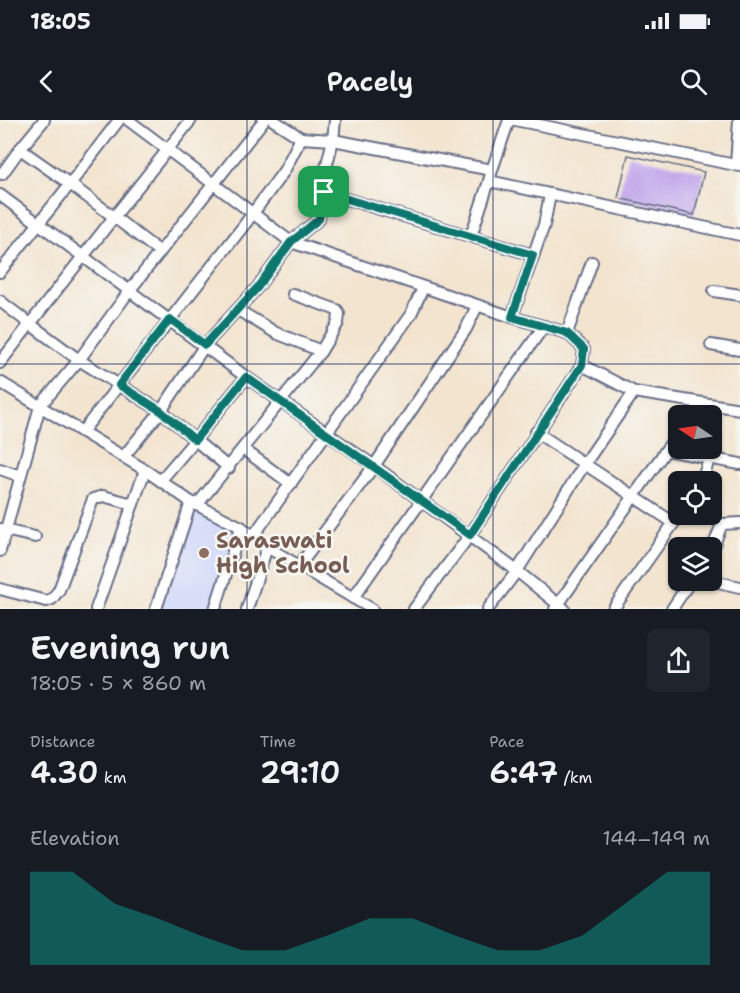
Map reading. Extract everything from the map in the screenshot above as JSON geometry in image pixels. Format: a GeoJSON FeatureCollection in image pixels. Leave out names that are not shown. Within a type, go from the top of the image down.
{"type":"FeatureCollection","features":[{"type":"Feature","properties":{"kind":"street"},"geometry":{"type":"LineString","coordinates":[[1,175],[44,120]]}},
{"type":"Feature","properties":{"kind":"street"},"geometry":{"type":"LineString","coordinates":[[0,272],[119,120]]}},
{"type":"Feature","properties":{"kind":"street"},"geometry":{"type":"LineString","coordinates":[[128,120],[291,242],[477,306],[567,333],[584,349],[582,365],[470,535],[414,609]]}},
{"type":"Feature","properties":{"kind":"street"},"geometry":{"type":"LineString","coordinates":[[0,363],[191,120]]}},
{"type":"Feature","properties":{"kind":"street"},"geometry":{"type":"LineString","coordinates":[[0,551],[3,530],[40,406],[79,360],[130,290],[264,120]]}},
{"type":"Feature","properties":{"kind":"street"},"geometry":{"type":"LineString","coordinates":[[273,120],[302,138],[333,140],[490,176],[550,195],[740,235]]}},
{"type":"Feature","properties":{"kind":"street"},"geometry":{"type":"LineString","coordinates":[[124,456],[161,411],[205,345],[238,310],[291,242],[319,219],[324,192],[323,180],[333,140],[335,120]]}},
{"type":"Feature","properties":{"kind":"street"},"geometry":{"type":"LineString","coordinates":[[471,236],[509,120]]}},
{"type":"Feature","properties":{"kind":"street"},"geometry":{"type":"LineString","coordinates":[[515,120],[738,165],[739,120]]}},
{"type":"Feature","properties":{"kind":"street"},"geometry":{"type":"LineString","coordinates":[[82,432],[252,214],[284,171],[302,138]]}},
{"type":"Feature","properties":{"kind":"street"},"geometry":{"type":"LineString","coordinates":[[20,149],[160,252]]}},
{"type":"Feature","properties":{"kind":"street"},"geometry":{"type":"LineString","coordinates":[[324,192],[533,255]]}},
{"type":"Feature","properties":{"kind":"street"},"geometry":{"type":"LineString","coordinates":[[0,195],[246,377],[470,535],[517,571],[559,608],[632,497],[668,447]]}},
{"type":"Feature","properties":{"kind":"street"},"geometry":{"type":"LineString","coordinates":[[512,317],[544,225],[550,195]]}},
{"type":"Feature","properties":{"kind":"street"},"geometry":{"type":"LineString","coordinates":[[567,333],[592,262]]}},
{"type":"Feature","properties":{"kind":"street"},"geometry":{"type":"LineString","coordinates":[[254,535],[411,314],[423,288]]}},
{"type":"Feature","properties":{"kind":"street"},"geometry":{"type":"LineString","coordinates":[[714,291],[740,295]]}},
{"type":"Feature","properties":{"kind":"street"},"geometry":{"type":"LineString","coordinates":[[156,609],[194,504],[228,468],[282,402],[321,351],[338,323],[337,310],[293,294]]}},
{"type":"Feature","properties":{"kind":"street"},"geometry":{"type":"LineString","coordinates":[[0,301],[79,360],[161,411],[228,468]]}},
{"type":"Feature","properties":{"kind":"street"},"geometry":{"type":"LineString","coordinates":[[299,566],[374,466],[466,329],[477,306]]}},
{"type":"Feature","properties":{"kind":"street"},"geometry":{"type":"LineString","coordinates":[[238,310],[276,333],[321,351]]}},
{"type":"Feature","properties":{"kind":"street"},"geometry":{"type":"LineString","coordinates":[[353,598],[544,326]]}},
{"type":"Feature","properties":{"kind":"street"},"geometry":{"type":"LineString","coordinates":[[711,345],[740,350]]}},
{"type":"Feature","properties":{"kind":"street"},"geometry":{"type":"LineString","coordinates":[[582,365],[634,392],[740,409]]}},
{"type":"Feature","properties":{"kind":"street"},"geometry":{"type":"LineString","coordinates":[[161,480],[246,377]]}},
{"type":"Feature","properties":{"kind":"street"},"geometry":{"type":"LineString","coordinates":[[0,382],[124,456],[194,504],[241,527],[267,547],[366,607]]}},
{"type":"Feature","properties":{"kind":"street"},"geometry":{"type":"LineString","coordinates":[[488,609],[517,571],[584,465],[634,392]]}},
{"type":"Feature","properties":{"kind":"street"},"geometry":{"type":"LineString","coordinates":[[536,432],[632,497],[668,515]]}},
{"type":"Feature","properties":{"kind":"street"},"geometry":{"type":"LineString","coordinates":[[243,450],[291,484]]}},
{"type":"Feature","properties":{"kind":"street"},"geometry":{"type":"LineString","coordinates":[[705,471],[709,459],[740,464]]}},
{"type":"Feature","properties":{"kind":"street"},"geometry":{"type":"LineString","coordinates":[[0,469],[20,476]]}},
{"type":"Feature","properties":{"kind":"street"},"geometry":{"type":"LineString","coordinates":[[96,609],[145,470]]}},
{"type":"Feature","properties":{"kind":"street"},"geometry":{"type":"LineString","coordinates":[[0,589],[46,601],[52,599],[59,590],[93,499],[103,496],[133,504]]}},
{"type":"Feature","properties":{"kind":"street"},"geometry":{"type":"LineString","coordinates":[[717,537],[722,524],[740,523]]}},
{"type":"Feature","properties":{"kind":"street"},"geometry":{"type":"LineString","coordinates":[[613,609],[673,525]]}},
{"type":"Feature","properties":{"kind":"street"},"geometry":{"type":"LineString","coordinates":[[215,609],[241,527]]}},
{"type":"Feature","properties":{"kind":"street"},"geometry":{"type":"LineString","coordinates":[[3,530],[35,537]]}},
{"type":"Feature","properties":{"kind":"street"},"geometry":{"type":"LineString","coordinates":[[248,609],[267,547]]}},
{"type":"Feature","properties":{"kind":"street"},"geometry":{"type":"LineString","coordinates":[[722,583],[740,587]]}},
{"type":"Feature","properties":{"kind":"street"},"geometry":{"type":"LineString","coordinates":[[672,609],[684,591]]}},
{"type":"Feature","properties":{"kind":"shaded area","name":"Saraswati High School"},"geometry":{"type":"Polygon","coordinates":[[[191,502],[240,531],[215,609],[156,609],[191,502]]]}},
{"type":"Feature","properties":{"kind":"building"},"geometry":{"type":"Polygon","coordinates":[[[628,155],[704,172],[694,215],[618,198],[628,155]]]}},
{"type":"Feature","properties":{"kind":"place","name":"Saraswati High School"},"geometry":{"type":"Point","coordinates":[204,553]}},
{"type":"Feature","properties":{"kind":"route"},"geometry":{"type":"LineString","coordinates":[[324,192],[533,255],[512,317],[567,333],[574,337],[584,349],[582,365],[470,535],[246,377],[195,440],[161,411],[119,385],[170,319],[205,345],[257,288],[291,242],[319,219],[324,192]]}}]}
